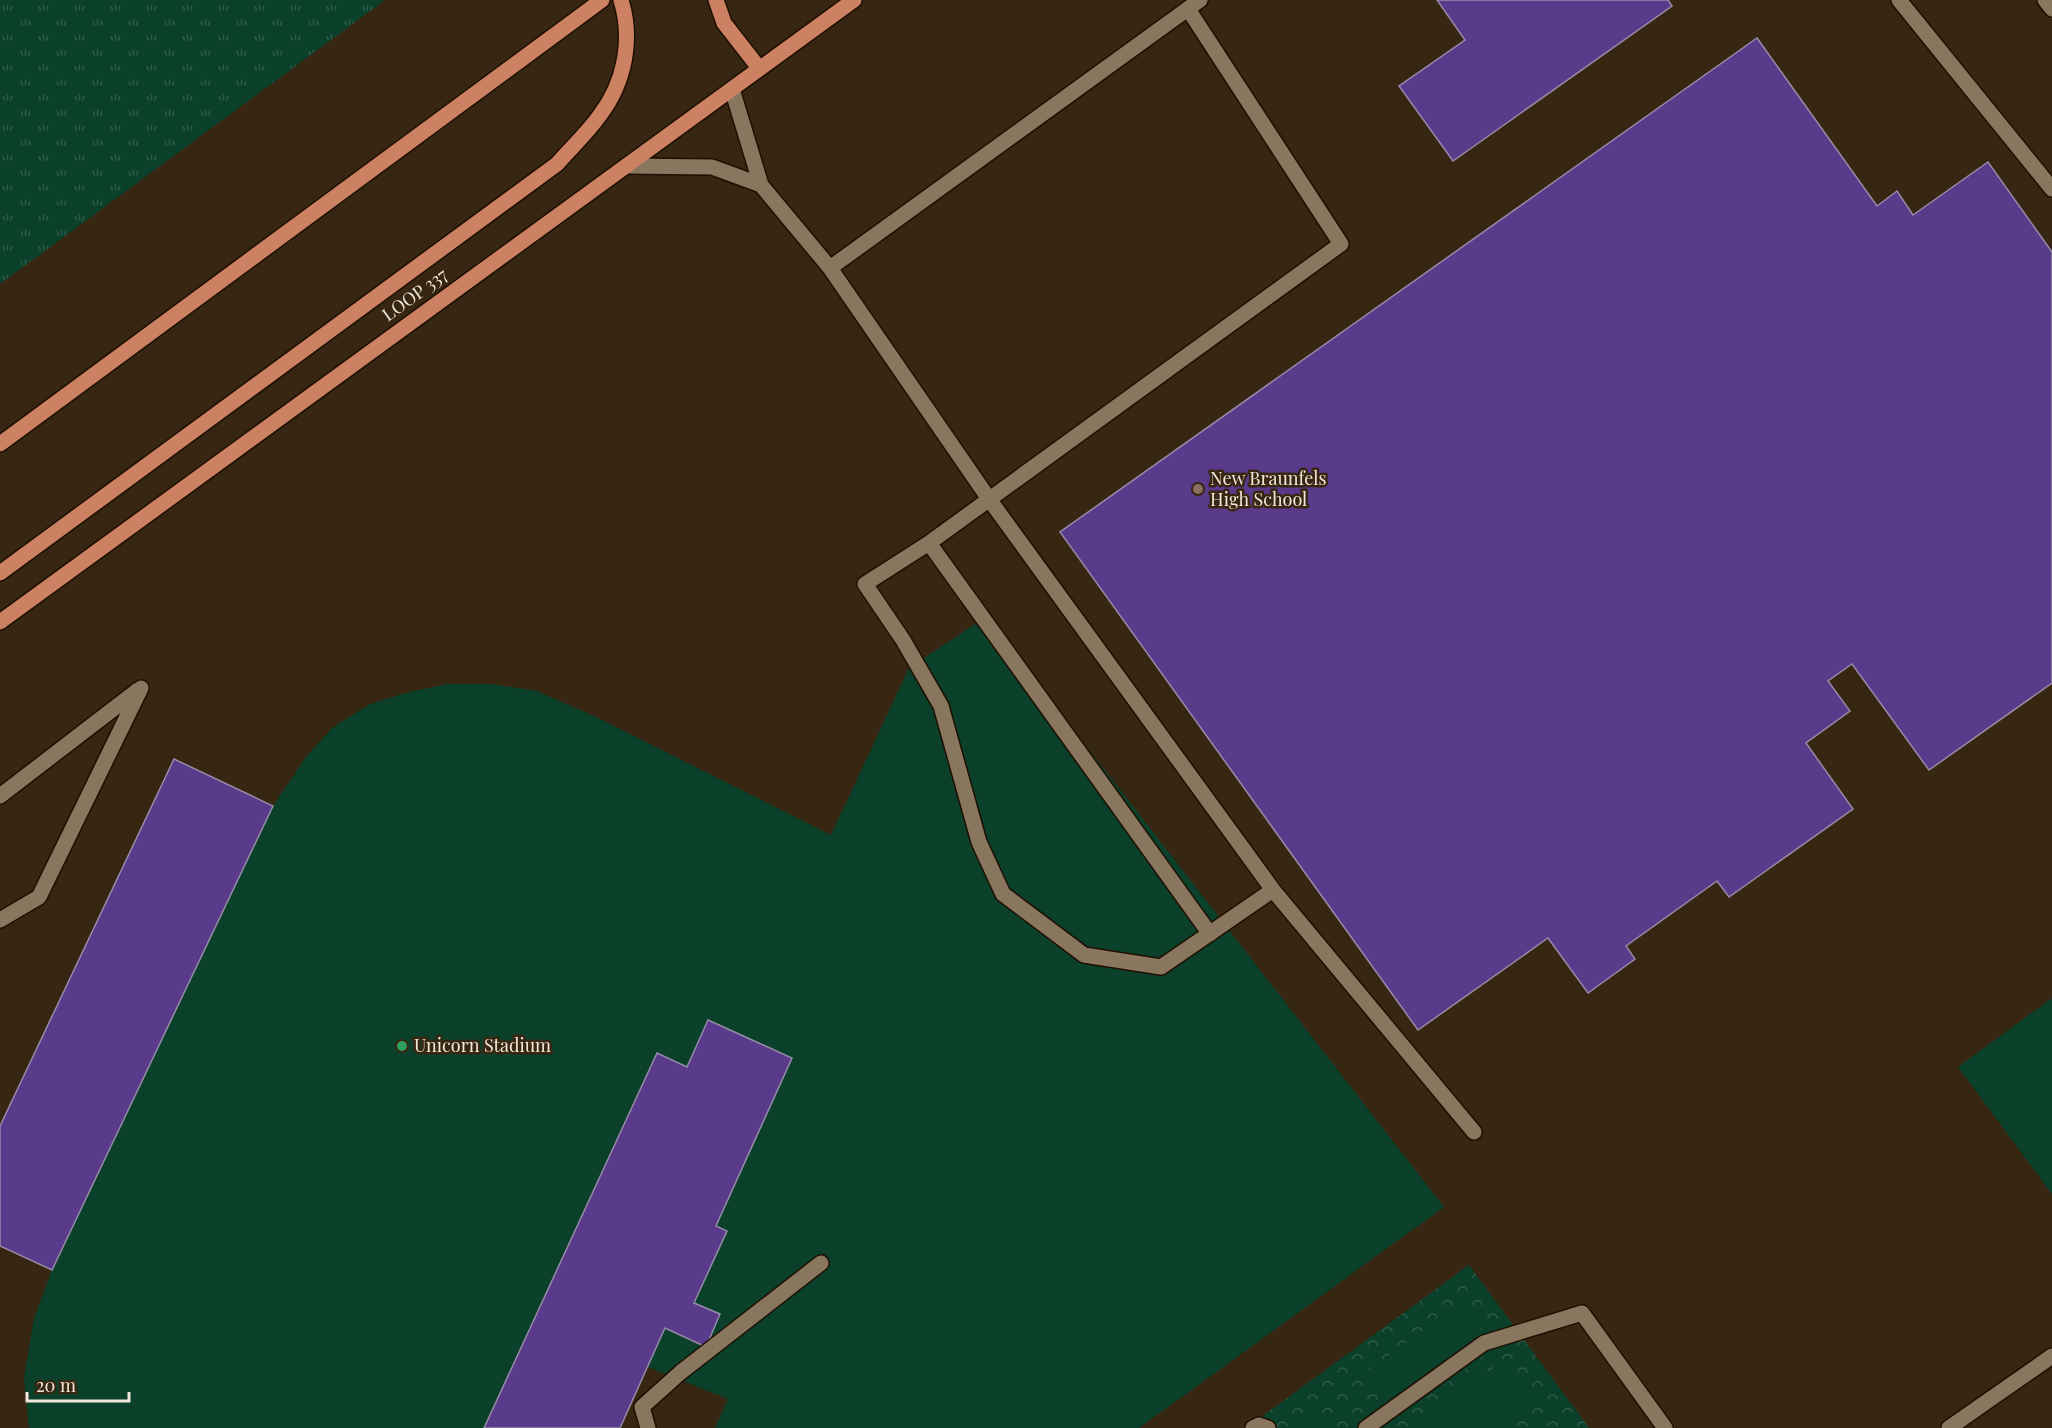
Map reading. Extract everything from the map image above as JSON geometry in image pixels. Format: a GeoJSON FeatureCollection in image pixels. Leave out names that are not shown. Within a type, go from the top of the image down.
{"type":"FeatureCollection","features":[{"type":"Feature","properties":{"kind":"main road"},"geometry":{"type":"LineString","coordinates":[[0,444],[602,0]]}},
{"type":"Feature","properties":{"kind":"main road"},"geometry":{"type":"LineString","coordinates":[[0,573],[557,164],[601,115],[620,80],[628,38],[626,16],[621,0]]}},
{"type":"Feature","properties":{"kind":"main road"},"geometry":{"type":"LineString","coordinates":[[716,0],[724,23],[759,68]]}},
{"type":"Feature","properties":{"kind":"main road","name":"LOOP 337"},"geometry":{"type":"LineString","coordinates":[[0,622],[854,0]]}},
{"type":"Feature","properties":{"kind":"street"},"geometry":{"type":"LineString","coordinates":[[1899,0],[2052,189]]}},
{"type":"Feature","properties":{"kind":"street"},"geometry":{"type":"LineString","coordinates":[[2045,0],[2052,9]]}},
{"type":"Feature","properties":{"kind":"street"},"geometry":{"type":"LineString","coordinates":[[830,268],[1194,4],[1341,244],[929,543],[865,584],[903,640],[941,706],[979,842],[1003,894],[1084,955],[1161,967],[1273,890]]}},
{"type":"Feature","properties":{"kind":"street"},"geometry":{"type":"LineString","coordinates":[[732,89],[761,185],[830,268],[989,499],[1273,890],[1474,1132]]}},
{"type":"Feature","properties":{"kind":"street"},"geometry":{"type":"LineString","coordinates":[[626,166],[712,167],[761,185]]}},
{"type":"Feature","properties":{"kind":"street"},"geometry":{"type":"LineString","coordinates":[[929,543],[1210,934]]}},
{"type":"Feature","properties":{"kind":"street"},"geometry":{"type":"LineString","coordinates":[[0,796],[141,688],[39,897],[0,920]]}},
{"type":"Feature","properties":{"kind":"street"},"geometry":{"type":"LineString","coordinates":[[648,1428],[642,1407],[681,1372],[821,1263]]}},
{"type":"Feature","properties":{"kind":"street"},"geometry":{"type":"LineString","coordinates":[[1366,1428],[1484,1343],[1582,1313],[1665,1428]]}},
{"type":"Feature","properties":{"kind":"street"},"geometry":{"type":"LineString","coordinates":[[1949,1428],[2052,1356]]}},
{"type":"Feature","properties":{"kind":"street"},"geometry":{"type":"LineString","coordinates":[[1254,1428],[1259,1425],[1268,1428]]}},
{"type":"Feature","properties":{"kind":"green space"},"geometry":{"type":"Polygon","coordinates":[[[0,0],[385,0],[0,284],[0,0]]]}},
{"type":"Feature","properties":{"kind":"green space"},"geometry":{"type":"Polygon","coordinates":[[[986,617],[1444,1207],[1139,1428],[715,1428],[728,1399],[648,1367],[620,1428],[29,1428],[24,1378],[34,1318],[52,1270],[0,1246],[0,1126],[174,759],[273,806],[306,757],[332,728],[370,704],[409,692],[448,684],[491,684],[537,691],[596,717],[831,835],[909,668],[986,617]]]}},
{"type":"Feature","properties":{"kind":"green space"},"geometry":{"type":"Polygon","coordinates":[[[2052,998],[2052,1194],[1958,1067],[2052,998]]]}},
{"type":"Feature","properties":{"kind":"green space"},"geometry":{"type":"Polygon","coordinates":[[[1469,1265],[1589,1428],[1246,1428],[1469,1265]]]}},
{"type":"Feature","properties":{"kind":"green space"},"geometry":{"type":"Polygon","coordinates":[[[1462,1302],[1494,1348],[1396,1420],[1363,1374],[1462,1302]]]}},
{"type":"Feature","properties":{"kind":"green space"},"geometry":{"type":"Polygon","coordinates":[[[1504,1360],[1536,1405],[1505,1428],[1410,1428],[1504,1360]]]}},
{"type":"Feature","properties":{"kind":"green space"},"geometry":{"type":"Polygon","coordinates":[[[1310,1411],[1321,1428],[1286,1428],[1310,1411]]]}},
{"type":"Feature","properties":{"kind":"building"},"geometry":{"type":"Polygon","coordinates":[[[1437,0],[1668,0],[1672,6],[1453,161],[1399,86],[1465,40],[1437,0]]]}},
{"type":"Feature","properties":{"kind":"building"},"geometry":{"type":"Polygon","coordinates":[[[1757,38],[1877,206],[1897,191],[1913,215],[1988,162],[2052,252],[2052,683],[1929,770],[1852,664],[1828,681],[1850,711],[1806,743],[1853,809],[1729,897],[1717,881],[1626,946],[1635,959],[1588,993],[1548,938],[1418,1030],[1060,532],[1757,38]]]}},
{"type":"Feature","properties":{"kind":"building"},"geometry":{"type":"Polygon","coordinates":[[[174,759],[273,806],[52,1270],[0,1246],[0,1126],[174,759]]]}},
{"type":"Feature","properties":{"kind":"building"},"geometry":{"type":"Polygon","coordinates":[[[708,1020],[792,1058],[716,1226],[727,1231],[694,1303],[720,1314],[706,1347],[665,1328],[620,1428],[484,1428],[657,1053],[687,1067],[708,1020]]]}},
{"type":"Feature","properties":{"kind":"place","name":"New Braunfels High School"},"geometry":{"type":"Point","coordinates":[1198,489]}},
{"type":"Feature","properties":{"kind":"place","name":"Unicorn Stadium"},"geometry":{"type":"Point","coordinates":[402,1046]}}]}
